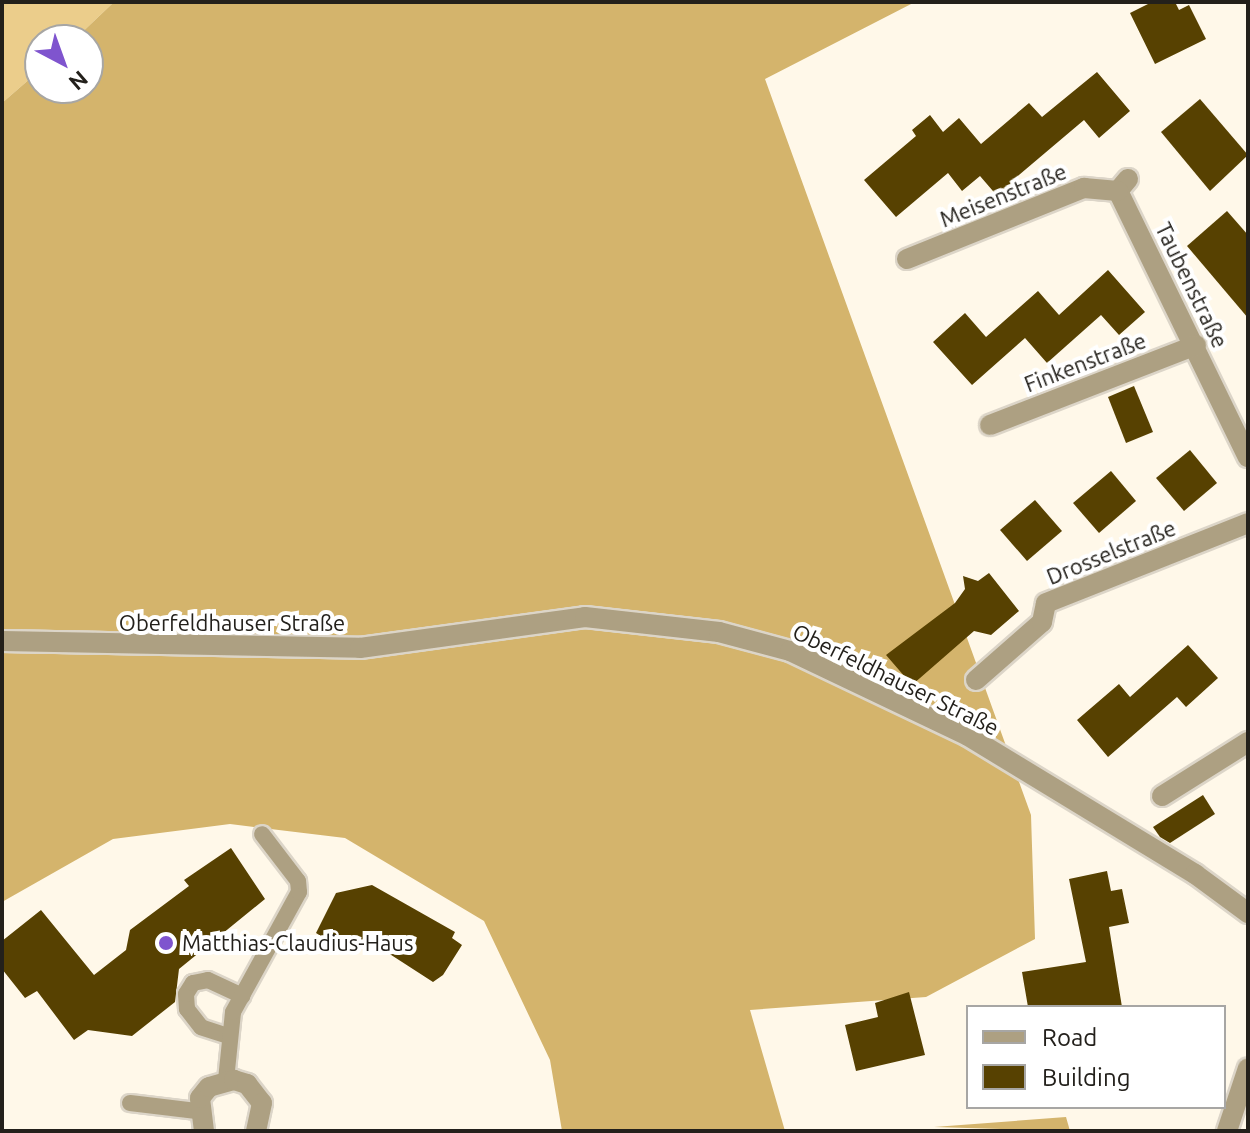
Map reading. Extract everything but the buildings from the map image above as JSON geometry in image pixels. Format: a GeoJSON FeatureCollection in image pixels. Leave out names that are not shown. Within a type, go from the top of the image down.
{"type":"FeatureCollection","features":[{"type":"Feature","properties":{"kind":"street","name":"Meisenstraße"},"geometry":{"type":"LineString","coordinates":[[907,259],[1084,188],[1123,185]]}},
{"type":"Feature","properties":{"kind":"street","name":"Taubenstraße"},"geometry":{"type":"LineString","coordinates":[[1123,185],[1248,457]]}},
{"type":"Feature","properties":{"kind":"street","name":"Finkenstraße"},"geometry":{"type":"LineString","coordinates":[[990,425],[1196,345]]}},
{"type":"Feature","properties":{"kind":"street","name":"Drosselstraße"},"geometry":{"type":"LineString","coordinates":[[976,680],[1042,622],[1046,603],[1248,523]]}},
{"type":"Feature","properties":{"kind":"street","name":"Oberfeldhauser Straße"},"geometry":{"type":"LineString","coordinates":[[2,641],[360,648],[585,617],[719,632],[809,659],[968,736],[1195,874],[1248,913]]}},
{"type":"Feature","properties":{"kind":"street"},"geometry":{"type":"LineString","coordinates":[[1162,796],[1248,742]]}},
{"type":"Feature","properties":{"kind":"street"},"geometry":{"type":"LineString","coordinates":[[1227,1131],[1248,1068]]}},
{"type":"Feature","properties":{"kind":"street"},"geometry":{"type":"LineString","coordinates":[[202,1126],[209,1087],[226,1080],[247,1084],[257,1093],[263,1114],[256,1131]]}},
{"type":"Feature","properties":{"kind":"lane"},"geometry":{"type":"LineString","coordinates":[[226,1080],[228,1036],[242,996],[299,892],[298,881],[262,834]]}},
{"type":"Feature","properties":{"kind":"lane"},"geometry":{"type":"LineString","coordinates":[[228,1036],[201,1027],[187,1009],[186,994],[193,983],[208,980],[242,996]]}},
{"type":"Feature","properties":{"kind":"lane"},"geometry":{"type":"LineString","coordinates":[[130,1103],[202,1126]]}},
{"type":"Feature","properties":{"kind":"shaded area"},"geometry":{"type":"Polygon","coordinates":[[[2,2],[114,2],[91,24],[24,24],[24,84],[2,103],[2,2]]]}},
{"type":"Feature","properties":{"kind":"shaded area"},"geometry":{"type":"Polygon","coordinates":[[[114,2],[915,2],[765,79],[1031,815],[1035,939],[926,997],[750,1010],[785,1131],[562,1131],[550,1060],[484,921],[345,838],[230,824],[113,839],[2,902],[2,103],[24,84],[24,104],[104,104],[104,24],[91,24],[114,2]]]}},
{"type":"Feature","properties":{"kind":"shaded area"},"geometry":{"type":"Polygon","coordinates":[[[1066,1117],[1070,1131],[934,1127],[1066,1117]]]}},
{"type":"Feature","properties":{"kind":"place","name":"Matthias-Claudius-Haus"},"geometry":{"type":"Point","coordinates":[166,943]}}]}
